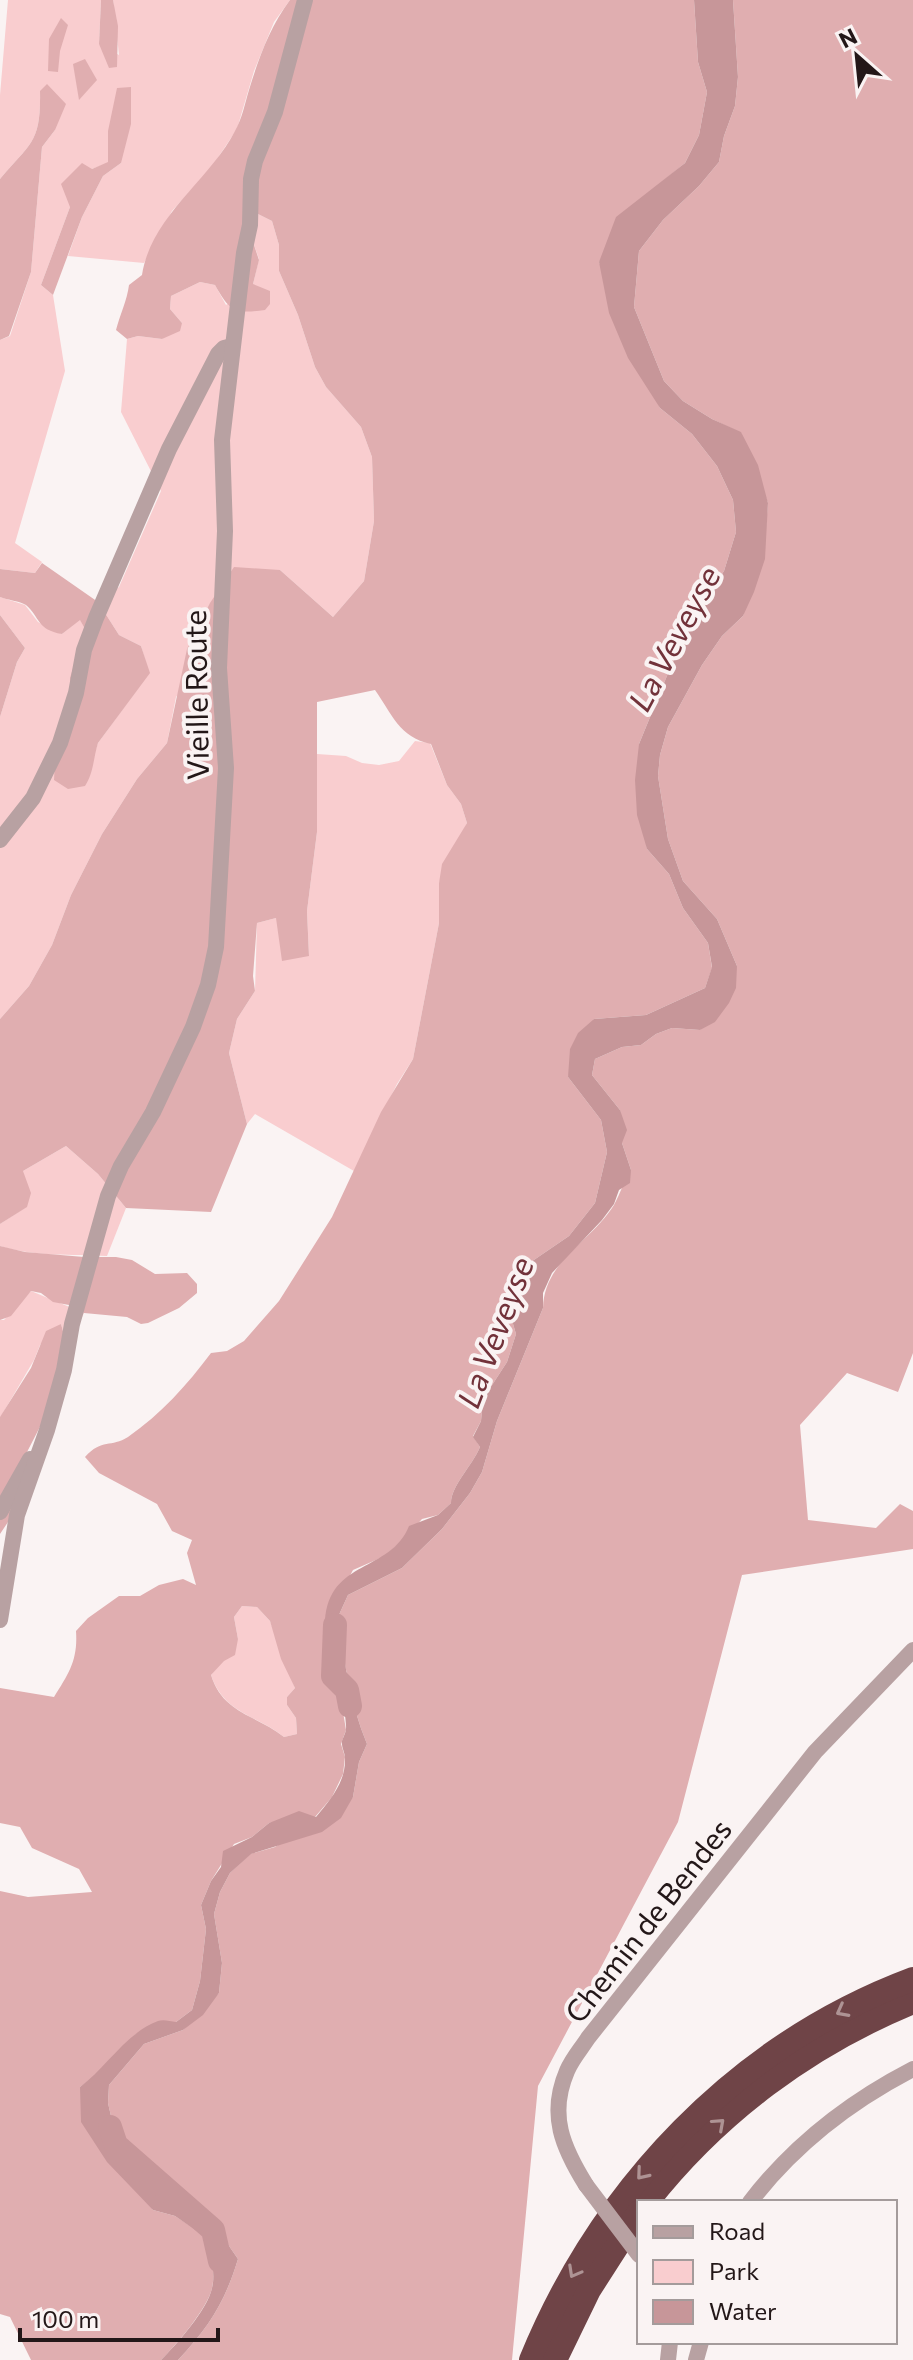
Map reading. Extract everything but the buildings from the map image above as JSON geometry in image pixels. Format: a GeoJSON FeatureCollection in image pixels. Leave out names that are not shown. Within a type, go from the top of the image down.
{"type":"FeatureCollection","features":[{"type":"Feature","properties":{"kind":"highway"},"geometry":{"type":"LineString","coordinates":[[531,2360],[570,2279],[615,2206],[691,2120],[745,2073],[804,2032],[867,1998],[913,1979]]}},
{"type":"Feature","properties":{"kind":"highway"},"geometry":{"type":"LineString","coordinates":[[649,2200],[697,2145],[758,2090],[845,2034],[913,2002]]}},
{"type":"Feature","properties":{"kind":"highway"},"geometry":{"type":"LineString","coordinates":[[555,2360],[589,2290],[637,2215]]}},
{"type":"Feature","properties":{"kind":"street","name":"Vieille Route"},"geometry":{"type":"LineString","coordinates":[[47,1430],[64,1370],[69,1333],[108,1196],[121,1166],[159,1101],[193,1027],[208,985],[216,947],[226,768],[219,668],[225,531],[222,440],[250,225],[251,179],[282,87],[305,0]]}},
{"type":"Feature","properties":{"kind":"street"},"geometry":{"type":"LineString","coordinates":[[0,840],[33,798],[60,743],[90,634],[169,449],[218,354],[232,346]]}},
{"type":"Feature","properties":{"kind":"street"},"geometry":{"type":"LineString","coordinates":[[0,1512],[47,1430]]}},
{"type":"Feature","properties":{"kind":"street"},"geometry":{"type":"LineString","coordinates":[[0,1620],[17,1515],[47,1430]]}},
{"type":"Feature","properties":{"kind":"street","name":"Chemin de Bendes"},"geometry":{"type":"LineString","coordinates":[[637,2252],[586,2185],[560,2135],[558,2104],[567,2070],[588,2038],[815,1752],[913,1650]]}},
{"type":"Feature","properties":{"kind":"street"},"geometry":{"type":"LineString","coordinates":[[752,2200],[797,2150],[869,2094],[913,2069]]}},
{"type":"Feature","properties":{"kind":"green space"},"geometry":{"type":"Polygon","coordinates":[[[8,0],[101,0],[99,44],[119,55],[113,0],[290,0],[274,22],[254,71],[237,129],[211,168],[172,211],[144,263],[68,256],[82,217],[103,176],[121,163],[108,131],[108,163],[92,169],[70,207],[41,285],[53,295],[65,371],[15,543],[42,562],[35,573],[0,569],[0,340],[10,336],[31,272],[42,147],[55,130],[40,91],[39,121],[32,141],[0,179],[0,95],[8,0]]]}},
{"type":"Feature","properties":{"kind":"green space"},"geometry":{"type":"Polygon","coordinates":[[[252,211],[272,221],[279,245],[279,271],[315,367],[326,387],[361,427],[372,457],[374,521],[364,581],[333,617],[280,570],[176,697],[167,743],[137,779],[102,834],[71,895],[52,945],[29,986],[0,1019],[0,717],[17,662],[25,648],[0,615],[0,597],[25,605],[38,622],[62,634],[80,619],[85,629],[93,757],[98,743],[149,673],[141,646],[119,635],[98,602],[119,587],[161,491],[121,412],[127,339],[138,336],[162,339],[182,323],[170,309],[171,296],[200,282],[215,285],[226,305],[253,284],[259,259],[253,242],[252,211]]]}},
{"type":"Feature","properties":{"kind":"green space"},"geometry":{"type":"Polygon","coordinates":[[[415,741],[430,743],[447,785],[461,804],[467,823],[439,883],[439,923],[413,1059],[397,1084],[354,1171],[255,1114],[247,1124],[229,1053],[237,1019],[255,991],[257,923],[276,918],[309,956],[307,911],[317,832],[317,754],[346,756],[362,763],[379,765],[399,761],[415,741]]]}},
{"type":"Feature","properties":{"kind":"green space"},"geometry":{"type":"Polygon","coordinates":[[[66,1146],[98,1174],[126,1208],[107,1256],[40,1253],[0,1246],[0,1224],[26,1207],[23,1171],[66,1146]]]}},
{"type":"Feature","properties":{"kind":"green space"},"geometry":{"type":"Polygon","coordinates":[[[31,1291],[84,1313],[67,1348],[61,1324],[40,1345],[0,1418],[0,1320],[4,1320],[31,1291]]]}},
{"type":"Feature","properties":{"kind":"green space"},"geometry":{"type":"Polygon","coordinates":[[[242,1606],[257,1607],[270,1621],[295,1688],[287,1697],[287,1705],[296,1718],[297,1734],[284,1737],[233,1706],[224,1698],[211,1675],[238,1639],[234,1617],[242,1606]]]}},
{"type":"Feature","properties":{"kind":"shaded area"},"geometry":{"type":"Polygon","coordinates":[[[101,0],[113,0],[118,26],[117,67],[109,68],[99,44],[101,0]]]}},
{"type":"Feature","properties":{"kind":"shaded area"},"geometry":{"type":"Polygon","coordinates":[[[290,0],[694,0],[698,62],[707,92],[699,135],[685,163],[657,186],[599,262],[660,408],[692,434],[717,466],[733,500],[736,532],[724,571],[699,609],[671,666],[639,744],[647,849],[669,874],[683,908],[708,943],[712,968],[705,988],[646,1015],[594,1019],[568,1077],[601,1120],[607,1152],[595,1203],[569,1236],[528,1264],[511,1317],[516,1334],[507,1362],[483,1399],[481,1421],[473,1436],[480,1447],[454,1490],[451,1503],[438,1515],[422,1519],[385,1556],[353,1570],[325,1622],[346,1730],[341,1744],[345,1757],[343,1774],[332,1797],[315,1817],[269,1823],[252,1837],[234,1844],[211,1881],[201,1905],[206,1929],[200,1981],[192,2010],[176,2022],[136,2034],[98,2074],[80,2087],[153,2210],[175,2216],[207,2237],[213,2275],[209,2296],[191,2326],[161,2360],[31,2360],[10,2317],[0,2314],[0,1891],[28,1897],[92,1892],[79,1869],[32,1848],[20,1827],[0,1823],[0,1688],[54,1697],[71,1666],[76,1650],[76,1631],[88,1618],[119,1596],[140,1596],[159,1585],[183,1579],[196,1585],[187,1553],[192,1540],[172,1531],[157,1504],[99,1473],[85,1457],[96,1447],[128,1437],[152,1419],[183,1388],[211,1353],[227,1351],[244,1341],[279,1301],[332,1217],[381,1112],[413,1059],[439,923],[442,864],[467,823],[461,804],[447,785],[431,744],[420,741],[404,730],[375,690],[317,702],[317,832],[307,911],[309,956],[282,961],[276,918],[257,923],[253,976],[255,991],[237,1019],[229,1053],[247,1124],[211,1212],[126,1208],[98,1174],[66,1146],[23,1171],[31,1193],[27,1207],[0,1224],[0,1019],[29,986],[52,945],[71,895],[102,834],[137,779],[167,743],[187,649],[210,603],[234,567],[280,570],[333,617],[364,581],[374,521],[372,457],[361,427],[326,387],[315,367],[279,271],[279,245],[272,221],[252,211],[253,242],[259,260],[253,284],[270,291],[270,304],[265,310],[247,312],[234,309],[215,285],[200,282],[171,296],[170,309],[182,323],[180,331],[162,339],[138,336],[127,339],[116,330],[129,285],[142,275],[157,235],[224,149],[237,126],[261,54],[290,0]],[[242,1606],[234,1617],[238,1639],[235,1655],[224,1661],[211,1675],[216,1688],[232,1706],[284,1737],[297,1734],[296,1718],[287,1705],[287,1697],[295,1688],[281,1659],[270,1621],[257,1607],[242,1606]]]}},
{"type":"Feature","properties":{"kind":"shaded area"},"geometry":{"type":"Polygon","coordinates":[[[733,0],[913,0],[913,1353],[898,1392],[847,1373],[800,1425],[808,1520],[876,1528],[900,1504],[913,1511],[913,1549],[742,1575],[678,1822],[538,2086],[512,2360],[178,2360],[215,2313],[238,2259],[227,2243],[187,2207],[152,2183],[128,2160],[113,2125],[108,2103],[109,2085],[144,2044],[183,2030],[219,1993],[222,1963],[214,1914],[220,1892],[230,1873],[250,1854],[275,1847],[353,1797],[359,1762],[367,1744],[352,1697],[338,1617],[348,1595],[402,1568],[442,1529],[470,1493],[482,1472],[497,1421],[543,1308],[551,1277],[614,1205],[631,1170],[622,1143],[620,1110],[592,1075],[595,1059],[622,1047],[641,1045],[656,1034],[672,1028],[700,1030],[737,966],[717,919],[683,881],[668,839],[658,776],[668,727],[702,665],[722,636],[743,616],[766,526],[768,503],[741,433],[683,401],[664,381],[634,307],[639,251],[663,220],[719,162],[735,106],[738,77],[733,0]]]}},
{"type":"Feature","properties":{"kind":"shaded area"},"geometry":{"type":"Polygon","coordinates":[[[61,18],[68,25],[60,51],[58,72],[48,71],[49,39],[61,18]]]}},
{"type":"Feature","properties":{"kind":"shaded area"},"geometry":{"type":"Polygon","coordinates":[[[85,59],[97,80],[79,100],[73,64],[85,59]]]}},
{"type":"Feature","properties":{"kind":"shaded area"},"geometry":{"type":"Polygon","coordinates":[[[47,84],[66,104],[55,130],[42,147],[31,272],[9,336],[0,340],[0,179],[32,141],[39,121],[40,91],[47,84]]]}},
{"type":"Feature","properties":{"kind":"shaded area"},"geometry":{"type":"Polygon","coordinates":[[[131,87],[131,124],[121,163],[103,176],[82,217],[53,295],[41,285],[70,207],[61,184],[82,163],[92,169],[108,162],[108,131],[117,88],[131,87]]]}},
{"type":"Feature","properties":{"kind":"shaded area"},"geometry":{"type":"Polygon","coordinates":[[[42,563],[98,602],[119,635],[141,646],[150,673],[98,743],[85,786],[68,789],[54,780],[56,741],[71,710],[70,678],[85,629],[80,620],[62,634],[54,632],[43,626],[26,605],[0,597],[0,569],[35,573],[42,563]]]}},
{"type":"Feature","properties":{"kind":"shaded area"},"geometry":{"type":"Polygon","coordinates":[[[0,615],[25,648],[17,662],[0,717],[0,615]]]}},
{"type":"Feature","properties":{"kind":"shaded area"},"geometry":{"type":"Polygon","coordinates":[[[0,1246],[25,1252],[116,1257],[132,1260],[155,1274],[187,1273],[197,1284],[197,1293],[179,1308],[141,1324],[127,1317],[84,1313],[31,1291],[11,1316],[0,1320],[0,1246]]]}},
{"type":"Feature","properties":{"kind":"shaded area"},"geometry":{"type":"Polygon","coordinates":[[[61,1324],[65,1339],[45,1417],[26,1454],[10,1519],[0,1534],[0,1417],[31,1368],[46,1331],[61,1324]]]}},
{"type":"Feature","properties":{"kind":"water"},"geometry":{"type":"Polygon","coordinates":[[[694,0],[733,0],[738,77],[735,106],[719,162],[663,220],[639,251],[634,307],[664,381],[683,401],[741,432],[758,465],[768,503],[765,559],[754,592],[743,616],[722,636],[702,665],[668,727],[658,776],[668,839],[683,881],[717,919],[737,966],[736,988],[715,1022],[700,1030],[672,1028],[656,1034],[641,1045],[622,1047],[595,1059],[592,1075],[620,1110],[627,1130],[622,1143],[631,1170],[630,1183],[619,1190],[614,1204],[602,1220],[552,1273],[543,1293],[543,1308],[497,1421],[482,1472],[470,1493],[442,1529],[402,1568],[348,1595],[338,1617],[352,1697],[367,1744],[359,1762],[353,1797],[341,1818],[322,1832],[251,1854],[230,1873],[220,1892],[214,1914],[222,1963],[219,1993],[203,2015],[183,2030],[144,2044],[109,2085],[108,2103],[113,2125],[128,2160],[227,2243],[238,2259],[228,2288],[199,2336],[178,2360],[161,2360],[191,2326],[209,2297],[213,2276],[207,2238],[175,2216],[153,2210],[107,2162],[81,2122],[80,2087],[136,2033],[160,2020],[176,2022],[192,2010],[200,1981],[206,1929],[201,1905],[221,1867],[223,1851],[252,1837],[269,1823],[299,1811],[316,1817],[340,1783],[345,1767],[342,1743],[346,1722],[325,1625],[329,1601],[348,1576],[388,1552],[400,1541],[409,1526],[438,1515],[451,1503],[454,1490],[480,1447],[473,1437],[481,1421],[483,1399],[507,1362],[516,1334],[511,1317],[528,1264],[569,1236],[595,1203],[607,1152],[601,1120],[568,1077],[570,1049],[578,1033],[594,1019],[646,1015],[705,988],[712,967],[708,943],[683,908],[669,874],[647,849],[637,815],[635,780],[639,744],[671,666],[699,609],[724,571],[736,532],[733,500],[717,466],[692,434],[660,408],[628,358],[609,313],[599,262],[616,217],[685,163],[699,135],[707,92],[698,62],[694,0]]]}},
{"type":"Feature","properties":{"kind":"waterway","name":"La Veveyse"},"geometry":{"type":"LineString","coordinates":[[335,1625],[333,1676],[347,1690],[350,1706]]}},
{"type":"Feature","properties":{"kind":"waterway","name":"La Veveyse"},"geometry":{"type":"LineString","coordinates":[[110,2127],[116,2145],[213,2230],[220,2261]]}}]}
